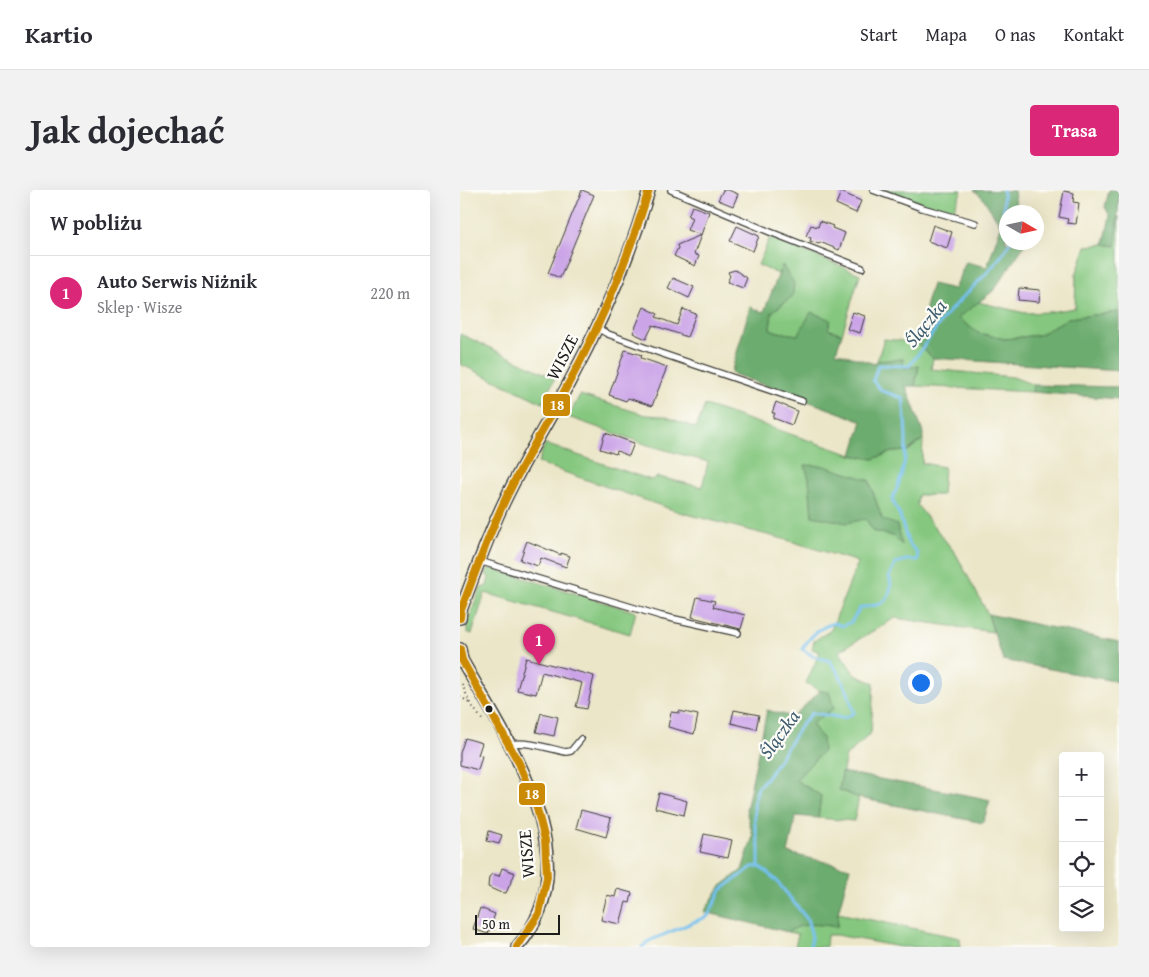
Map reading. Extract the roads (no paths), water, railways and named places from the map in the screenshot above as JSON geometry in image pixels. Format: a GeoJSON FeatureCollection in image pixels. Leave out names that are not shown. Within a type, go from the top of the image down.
{"type":"FeatureCollection","features":[{"type":"Feature","properties":{"kind":"street","name":"WISZE"},"geometry":{"type":"LineString","coordinates":[[460,618],[461,610],[490,533],[516,477],[570,383],[597,328],[626,261],[649,190]]}},
{"type":"Feature","properties":{"kind":"street","name":"WISZE"},"geometry":{"type":"LineString","coordinates":[[460,649],[462,660],[510,744],[540,812],[548,870],[546,893],[538,917],[528,935],[517,947]]}},
{"type":"Feature","properties":{"kind":"lane"},"geometry":{"type":"LineString","coordinates":[[671,190],[862,268]]}},
{"type":"Feature","properties":{"kind":"lane"},"geometry":{"type":"LineString","coordinates":[[873,190],[922,208],[975,223]]}},
{"type":"Feature","properties":{"kind":"lane"},"geometry":{"type":"LineString","coordinates":[[597,328],[608,334],[660,353],[802,401]]}},
{"type":"Feature","properties":{"kind":"lane"},"geometry":{"type":"LineString","coordinates":[[479,561],[661,616],[738,633]]}},
{"type":"Feature","properties":{"kind":"lane"},"geometry":{"type":"LineString","coordinates":[[510,744],[533,745],[566,752],[570,751],[581,739]]}},
{"type":"Feature","properties":{"kind":"waterway","name":"Ślączka"},"geometry":{"type":"LineString","coordinates":[[1003,190],[1004,205]]}},
{"type":"Feature","properties":{"kind":"waterway","name":"Ślączka"},"geometry":{"type":"LineString","coordinates":[[810,947],[812,936],[807,919],[776,880],[759,866],[754,802],[758,787],[769,775],[802,724],[812,713],[844,718],[854,713],[848,693],[830,661],[813,656],[802,649],[812,636],[824,627],[834,623],[842,626],[851,622],[860,608],[883,602],[890,592],[889,576],[896,563],[906,560],[918,560],[917,552],[908,543],[900,516],[892,499],[902,474],[906,450],[903,398],[882,391],[873,381],[878,365],[909,366],[951,309],[996,263],[1005,250]]}},
{"type":"Feature","properties":{"kind":"waterway"},"geometry":{"type":"LineString","coordinates":[[642,947],[649,941],[708,916],[721,890],[752,867],[759,866]]}},
{"type":"Feature","properties":{"kind":"place","name":"Auto Serwis Niżnik"},"geometry":{"type":"Point","coordinates":[539,665]}}]}
